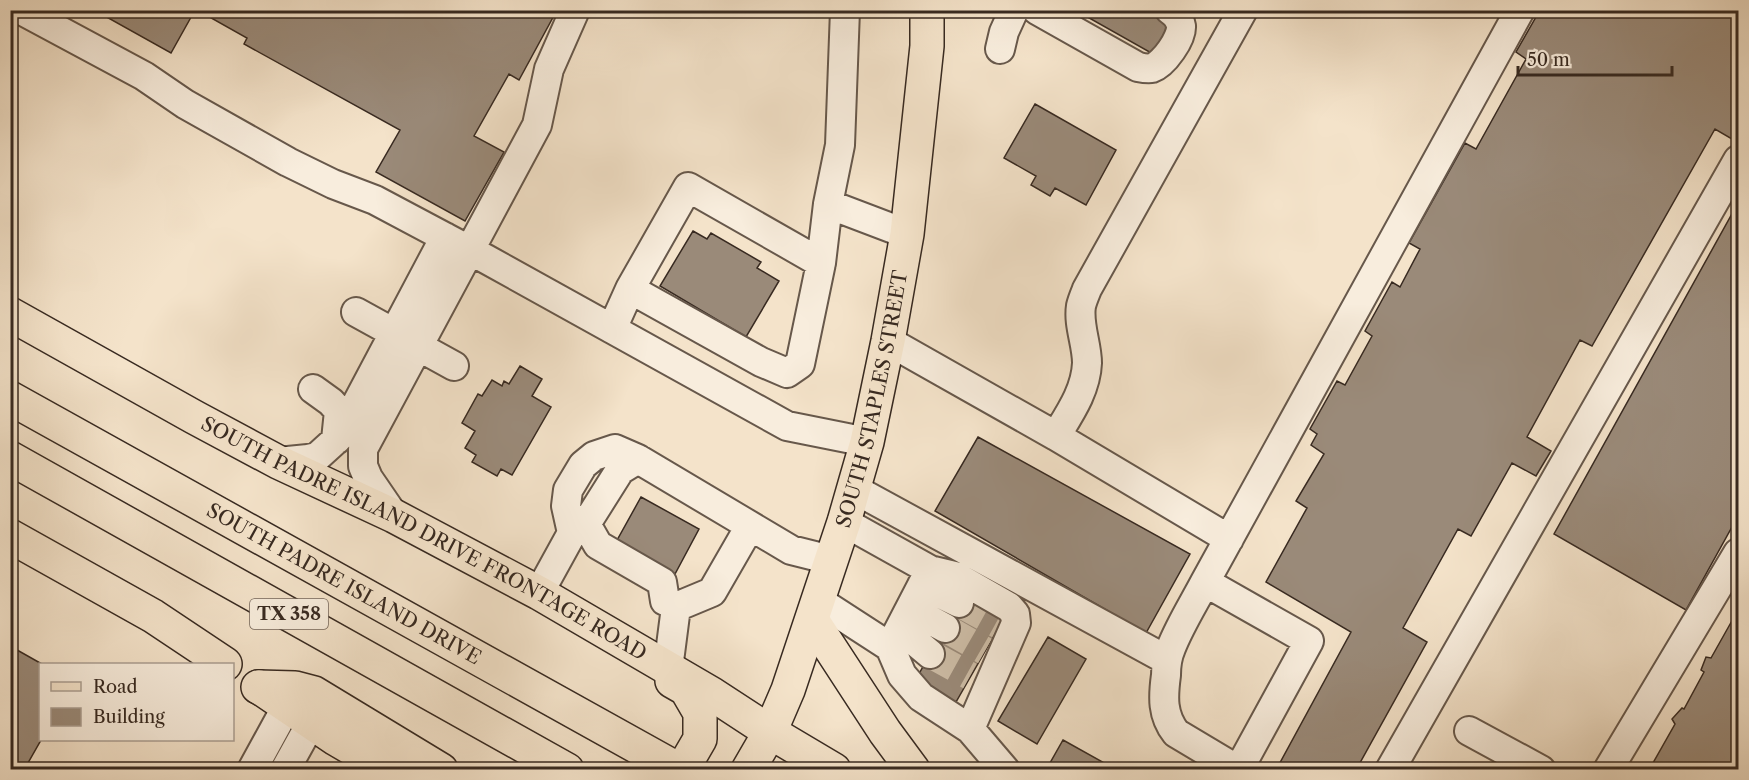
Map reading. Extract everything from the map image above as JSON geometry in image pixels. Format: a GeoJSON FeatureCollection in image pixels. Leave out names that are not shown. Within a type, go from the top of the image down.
{"type":"FeatureCollection","features":[{"type":"Feature","properties":{"kind":"main road","name":"SOUTH STAPLES STREET"},"geometry":{"type":"LineString","coordinates":[[748,770],[770,732],[788,690],[844,522],[867,442],[907,234],[927,46],[927,10]]}},
{"type":"Feature","properties":{"kind":"main road","name":"SOUTH PADRE ISLAND DRIVE FRONTAGE ROAD"},"geometry":{"type":"LineString","coordinates":[[10,315],[278,462],[394,516],[539,593],[712,694],[834,770]]}},
{"type":"Feature","properties":{"kind":"main road","name":"SOUTH PADRE ISLAND DRIVE"},"geometry":{"type":"LineString","coordinates":[[10,398],[681,770]]}},
{"type":"Feature","properties":{"kind":"main road","name":"TX 358"},"geometry":{"type":"LineString","coordinates":[[10,458],[567,770]]}},
{"type":"Feature","properties":{"kind":"main road"},"geometry":{"type":"LineString","coordinates":[[10,536],[153,616],[224,663]]}},
{"type":"Feature","properties":{"kind":"main road"},"geometry":{"type":"LineString","coordinates":[[539,593],[548,610],[686,689],[700,713],[700,739],[681,770]]}},
{"type":"Feature","properties":{"kind":"main road"},"geometry":{"type":"LineString","coordinates":[[815,610],[885,732],[913,770]]}},
{"type":"Feature","properties":{"kind":"main road"},"geometry":{"type":"LineString","coordinates":[[245,678],[299,714],[356,761],[389,770]]}},
{"type":"Feature","properties":{"kind":"main road"},"geometry":{"type":"LineString","coordinates":[[245,678],[314,693],[441,770]]}},
{"type":"Feature","properties":{"kind":"lane"},"geometry":{"type":"LineString","coordinates":[[21,10],[144,76],[185,104],[288,162],[333,184],[375,200],[787,426],[867,442]]}},
{"type":"Feature","properties":{"kind":"lane"},"geometry":{"type":"LineString","coordinates":[[278,462],[317,457],[336,440],[406,339],[457,244],[537,125],[549,69],[574,10]]}},
{"type":"Feature","properties":{"kind":"lane"},"geometry":{"type":"LineString","coordinates":[[630,289],[761,362],[787,373],[800,364],[821,263],[828,204],[840,145],[845,10]]}},
{"type":"Feature","properties":{"kind":"lane"},"geometry":{"type":"LineString","coordinates":[[1000,49],[1004,32],[1014,10]]}},
{"type":"Feature","properties":{"kind":"lane"},"geometry":{"type":"LineString","coordinates":[[1037,10],[1138,67],[1147,68],[1154,67],[1167,57],[1180,32],[1179,19],[1170,10]]}},
{"type":"Feature","properties":{"kind":"lane"},"geometry":{"type":"LineString","coordinates":[[1056,436],[1077,402],[1087,364],[1080,318],[1081,305],[1087,289],[1243,10]]}},
{"type":"Feature","properties":{"kind":"lane"},"geometry":{"type":"LineString","coordinates":[[1205,582],[1309,641],[1239,769],[1176,733],[1170,725],[1163,701],[1167,660],[1171,648],[1205,582],[1229,538],[1520,10]]}},
{"type":"Feature","properties":{"kind":"lane"},"geometry":{"type":"LineString","coordinates":[[1390,770],[1738,160]]}},
{"type":"Feature","properties":{"kind":"lane"},"geometry":{"type":"LineString","coordinates":[[612,329],[630,289],[688,187],[821,263]]}},
{"type":"Feature","properties":{"kind":"lane"},"geometry":{"type":"LineString","coordinates":[[828,204],[907,234]]}},
{"type":"Feature","properties":{"kind":"lane"},"geometry":{"type":"LineString","coordinates":[[356,312],[454,366]]}},
{"type":"Feature","properties":{"kind":"lane"},"geometry":{"type":"LineString","coordinates":[[394,516],[368,478],[363,466],[363,449],[406,339]]}},
{"type":"Feature","properties":{"kind":"lane"},"geometry":{"type":"LineString","coordinates":[[888,341],[1229,538]]}},
{"type":"Feature","properties":{"kind":"lane"},"geometry":{"type":"LineString","coordinates":[[741,400],[761,362]]}},
{"type":"Feature","properties":{"kind":"lane"},"geometry":{"type":"LineString","coordinates":[[313,389],[339,411],[336,440]]}},
{"type":"Feature","properties":{"kind":"lane"},"geometry":{"type":"LineString","coordinates":[[539,593],[572,533],[566,506],[568,490],[583,465],[594,456],[615,449],[629,464],[750,526],[791,550],[831,560]]}},
{"type":"Feature","properties":{"kind":"lane"},"geometry":{"type":"LineString","coordinates":[[629,464],[598,475],[586,483],[582,492],[581,508],[586,524],[598,545],[662,582],[671,604],[668,669]]}},
{"type":"Feature","properties":{"kind":"lane"},"geometry":{"type":"LineString","coordinates":[[854,489],[1167,660]]}},
{"type":"Feature","properties":{"kind":"lane"},"geometry":{"type":"LineString","coordinates":[[844,522],[911,608],[930,654]]}},
{"type":"Feature","properties":{"kind":"lane"},"geometry":{"type":"LineString","coordinates":[[565,547],[671,604],[712,592],[750,526]]}},
{"type":"Feature","properties":{"kind":"lane"},"geometry":{"type":"LineString","coordinates":[[1608,770],[1738,553]]}},
{"type":"Feature","properties":{"kind":"lane"},"geometry":{"type":"LineString","coordinates":[[970,729],[979,681],[1006,629],[1016,622],[1015,614],[1009,607],[955,576],[911,608],[902,675],[921,697],[970,729],[1005,770]]}},
{"type":"Feature","properties":{"kind":"lane"},"geometry":{"type":"LineString","coordinates":[[815,610],[911,608],[959,603]]}},
{"type":"Feature","properties":{"kind":"lane"},"geometry":{"type":"LineString","coordinates":[[911,608],[945,628]]}},
{"type":"Feature","properties":{"kind":"lane"},"geometry":{"type":"LineString","coordinates":[[252,770],[299,714]]}},
{"type":"Feature","properties":{"kind":"lane"},"geometry":{"type":"LineString","coordinates":[[285,770],[299,714]]}},
{"type":"Feature","properties":{"kind":"lane"},"geometry":{"type":"LineString","coordinates":[[1469,731],[1541,770]]}},
{"type":"Feature","properties":{"kind":"building"},"geometry":{"type":"Polygon","coordinates":[[[94,10],[195,10],[171,53],[94,10]]]}},
{"type":"Feature","properties":{"kind":"building"},"geometry":{"type":"Polygon","coordinates":[[[197,10],[557,10],[519,80],[509,74],[474,136],[504,152],[465,221],[376,172],[400,130],[244,44],[247,38],[197,10]]]}},
{"type":"Feature","properties":{"kind":"building"},"geometry":{"type":"Polygon","coordinates":[[[1075,10],[1152,10],[1171,21],[1153,54],[1075,10]]]}},
{"type":"Feature","properties":{"kind":"building"},"geometry":{"type":"Polygon","coordinates":[[[1540,10],[1551,15],[1554,10],[1738,10],[1738,83],[1736,88],[1738,90],[1738,140],[1737,142],[1715,129],[1592,346],[1580,340],[1527,437],[1551,451],[1536,476],[1512,463],[1471,536],[1458,529],[1403,628],[1427,642],[1356,770],[1276,770],[1351,632],[1266,582],[1307,508],[1296,501],[1324,454],[1311,445],[1317,434],[1310,429],[1337,381],[1345,385],[1372,336],[1365,331],[1392,282],[1400,287],[1420,249],[1409,243],[1465,143],[1476,149],[1526,59],[1516,52],[1540,10]]]}},
{"type":"Feature","properties":{"kind":"building"},"geometry":{"type":"Polygon","coordinates":[[[1035,104],[1116,150],[1086,205],[1055,188],[1050,196],[1031,185],[1036,176],[1004,158],[1035,104]]]}},
{"type":"Feature","properties":{"kind":"building"},"geometry":{"type":"Polygon","coordinates":[[[1738,203],[1738,516],[1686,610],[1554,534],[1738,203]]]}},
{"type":"Feature","properties":{"kind":"building"},"geometry":{"type":"Polygon","coordinates":[[[693,231],[707,239],[711,233],[761,262],[757,268],[779,281],[746,337],[660,286],[693,231]]]}},
{"type":"Feature","properties":{"kind":"building"},"geometry":{"type":"Polygon","coordinates":[[[520,366],[542,379],[532,396],[551,407],[512,475],[501,469],[497,476],[472,462],[476,455],[465,448],[475,431],[462,423],[478,394],[482,396],[492,380],[502,386],[504,381],[509,384],[520,366]]]}},
{"type":"Feature","properties":{"kind":"building"},"geometry":{"type":"Polygon","coordinates":[[[978,437],[1190,554],[1146,633],[935,511],[978,437]]]}},
{"type":"Feature","properties":{"kind":"building"},"geometry":{"type":"Polygon","coordinates":[[[641,497],[699,529],[675,574],[664,568],[611,551],[641,497]]]}},
{"type":"Feature","properties":{"kind":"building"},"geometry":{"type":"Polygon","coordinates":[[[967,590],[1007,613],[956,702],[916,679],[967,590]]]}},
{"type":"Feature","properties":{"kind":"building"},"geometry":{"type":"Polygon","coordinates":[[[1738,610],[1738,770],[1649,770],[1675,724],[1672,719],[1682,708],[1684,709],[1704,672],[1701,670],[1706,657],[1711,658],[1738,610]]]}},
{"type":"Feature","properties":{"kind":"building"},"geometry":{"type":"Polygon","coordinates":[[[1048,637],[1086,659],[1037,744],[998,721],[1048,637]]]}},
{"type":"Feature","properties":{"kind":"building"},"geometry":{"type":"Polygon","coordinates":[[[10,646],[40,663],[40,741],[24,770],[10,770],[10,646]]]}},
{"type":"Feature","properties":{"kind":"building"},"geometry":{"type":"Polygon","coordinates":[[[1063,740],[1115,769],[1115,770],[1046,770],[1063,740]]]}},
{"type":"Feature","properties":{"kind":"tunnel"},"geometry":{"type":"LineString","coordinates":[[959,603],[999,625]]}},
{"type":"Feature","properties":{"kind":"tunnel"},"geometry":{"type":"LineString","coordinates":[[945,628],[985,651]]}},
{"type":"Feature","properties":{"kind":"tunnel"},"geometry":{"type":"LineString","coordinates":[[930,654],[970,676]]}}]}
